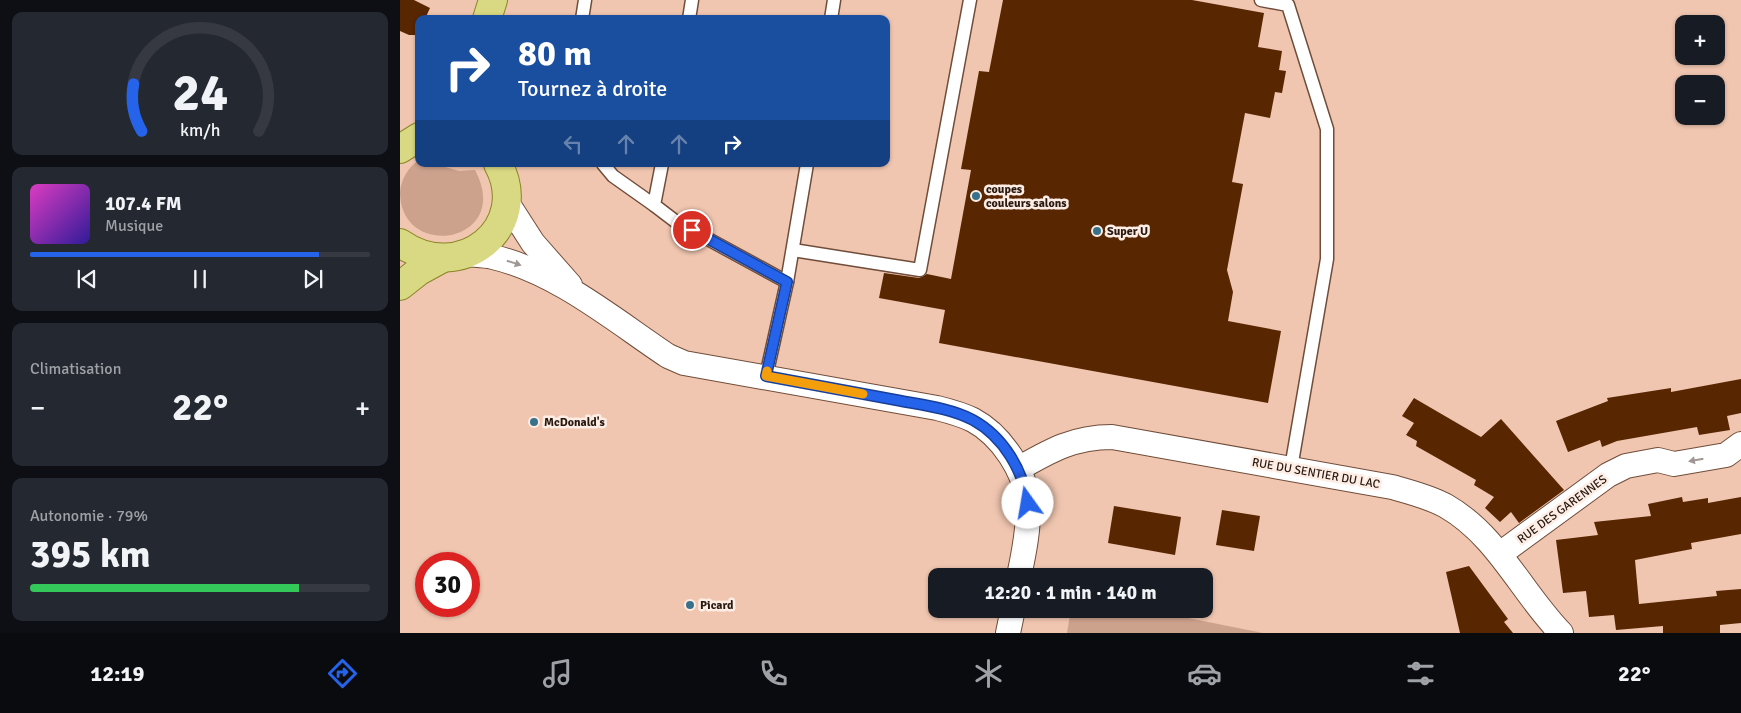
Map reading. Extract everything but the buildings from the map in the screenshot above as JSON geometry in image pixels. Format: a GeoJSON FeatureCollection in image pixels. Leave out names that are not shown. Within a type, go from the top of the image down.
{"type":"FeatureCollection","features":[{"type":"Feature","properties":{"kind":"main road"},"geometry":{"type":"LineString","coordinates":[[488,15],[493,0]]}},
{"type":"Feature","properties":{"kind":"main road"},"geometry":{"type":"LineString","coordinates":[[400,149],[415,140]]}},
{"type":"Feature","properties":{"kind":"main road"},"geometry":{"type":"LineString","coordinates":[[400,286],[419,271],[482,246],[494,233],[502,218],[506,201],[506,186],[499,167]]}},
{"type":"Feature","properties":{"kind":"main road"},"geometry":{"type":"LineString","coordinates":[[400,243],[426,257],[454,257]]}},
{"type":"Feature","properties":{"kind":"street"},"geometry":{"type":"LineString","coordinates":[[506,201],[533,243],[577,294]]}},
{"type":"Feature","properties":{"kind":"street"},"geometry":{"type":"LineString","coordinates":[[454,257],[492,256],[520,265],[577,294],[668,356],[684,363],[766,376],[956,413],[975,421],[1004,448],[1018,469],[1025,485],[1028,503],[1027,527],[1020,568]]}},
{"type":"Feature","properties":{"kind":"street","name":"RUE DU SENTIER DU LAC"},"geometry":{"type":"LineString","coordinates":[[1018,469],[1047,452],[1070,442],[1091,437],[1112,437],[1392,487],[1426,497],[1445,505],[1464,518],[1500,554],[1561,633]]}},
{"type":"Feature","properties":{"kind":"street","name":"RUE DES GARENNES"},"geometry":{"type":"LineString","coordinates":[[1500,554],[1608,475],[1626,466],[1658,460],[1674,464],[1726,455],[1741,444]]}},
{"type":"Feature","properties":{"kind":"street"},"geometry":{"type":"LineString","coordinates":[[1008,633],[1011,618]]}},
{"type":"Feature","properties":{"kind":"lane"},"geometry":{"type":"LineString","coordinates":[[583,15],[585,0]]}},
{"type":"Feature","properties":{"kind":"lane"},"geometry":{"type":"LineString","coordinates":[[690,15],[692,0]]}},
{"type":"Feature","properties":{"kind":"lane"},"geometry":{"type":"LineString","coordinates":[[832,15],[834,0]]}},
{"type":"Feature","properties":{"kind":"lane"},"geometry":{"type":"LineString","coordinates":[[793,250],[920,270],[970,0]]}},
{"type":"Feature","properties":{"kind":"lane"},"geometry":{"type":"LineString","coordinates":[[1261,0],[1288,5],[1327,129],[1327,259],[1291,468]]}},
{"type":"Feature","properties":{"kind":"lane"},"geometry":{"type":"LineString","coordinates":[[606,167],[613,176],[675,221],[787,282]]}},
{"type":"Feature","properties":{"kind":"lane"},"geometry":{"type":"LineString","coordinates":[[654,205],[661,167]]}},
{"type":"Feature","properties":{"kind":"lane"},"geometry":{"type":"LineString","coordinates":[[766,376],[787,282],[807,167]]}},
{"type":"Feature","properties":{"kind":"shaded area"},"geometry":{"type":"Polygon","coordinates":[[[415,163],[415,167],[445,167],[459,171],[475,170],[483,195],[480,214],[468,227],[452,235],[434,235],[417,228],[405,214],[400,192],[408,170],[415,163]]]}},
{"type":"Feature","properties":{"kind":"shaded area"},"geometry":{"type":"Polygon","coordinates":[[[1070,618],[1188,618],[1263,633],[1067,633],[1070,618]]]}},
{"type":"Feature","properties":{"kind":"slow traffic"},"geometry":{"type":"LineString","coordinates":[[767,371],[766,376],[863,394]]}},
{"type":"Feature","properties":{"kind":"place","name":"coupes couleurs salons"},"geometry":{"type":"Point","coordinates":[976,196]}},
{"type":"Feature","properties":{"kind":"place","name":"Super U"},"geometry":{"type":"Point","coordinates":[1097,231]}},
{"type":"Feature","properties":{"kind":"place","name":"McDonald's"},"geometry":{"type":"Point","coordinates":[534,422]}},
{"type":"Feature","properties":{"kind":"place","name":"Picard"},"geometry":{"type":"Point","coordinates":[690,605]}},
{"type":"Feature","properties":{"kind":"route"},"geometry":{"type":"LineString","coordinates":[[692,230],[787,282],[766,376],[937,408],[975,421],[1004,448],[1018,469],[1025,485],[1028,503]]}}]}
